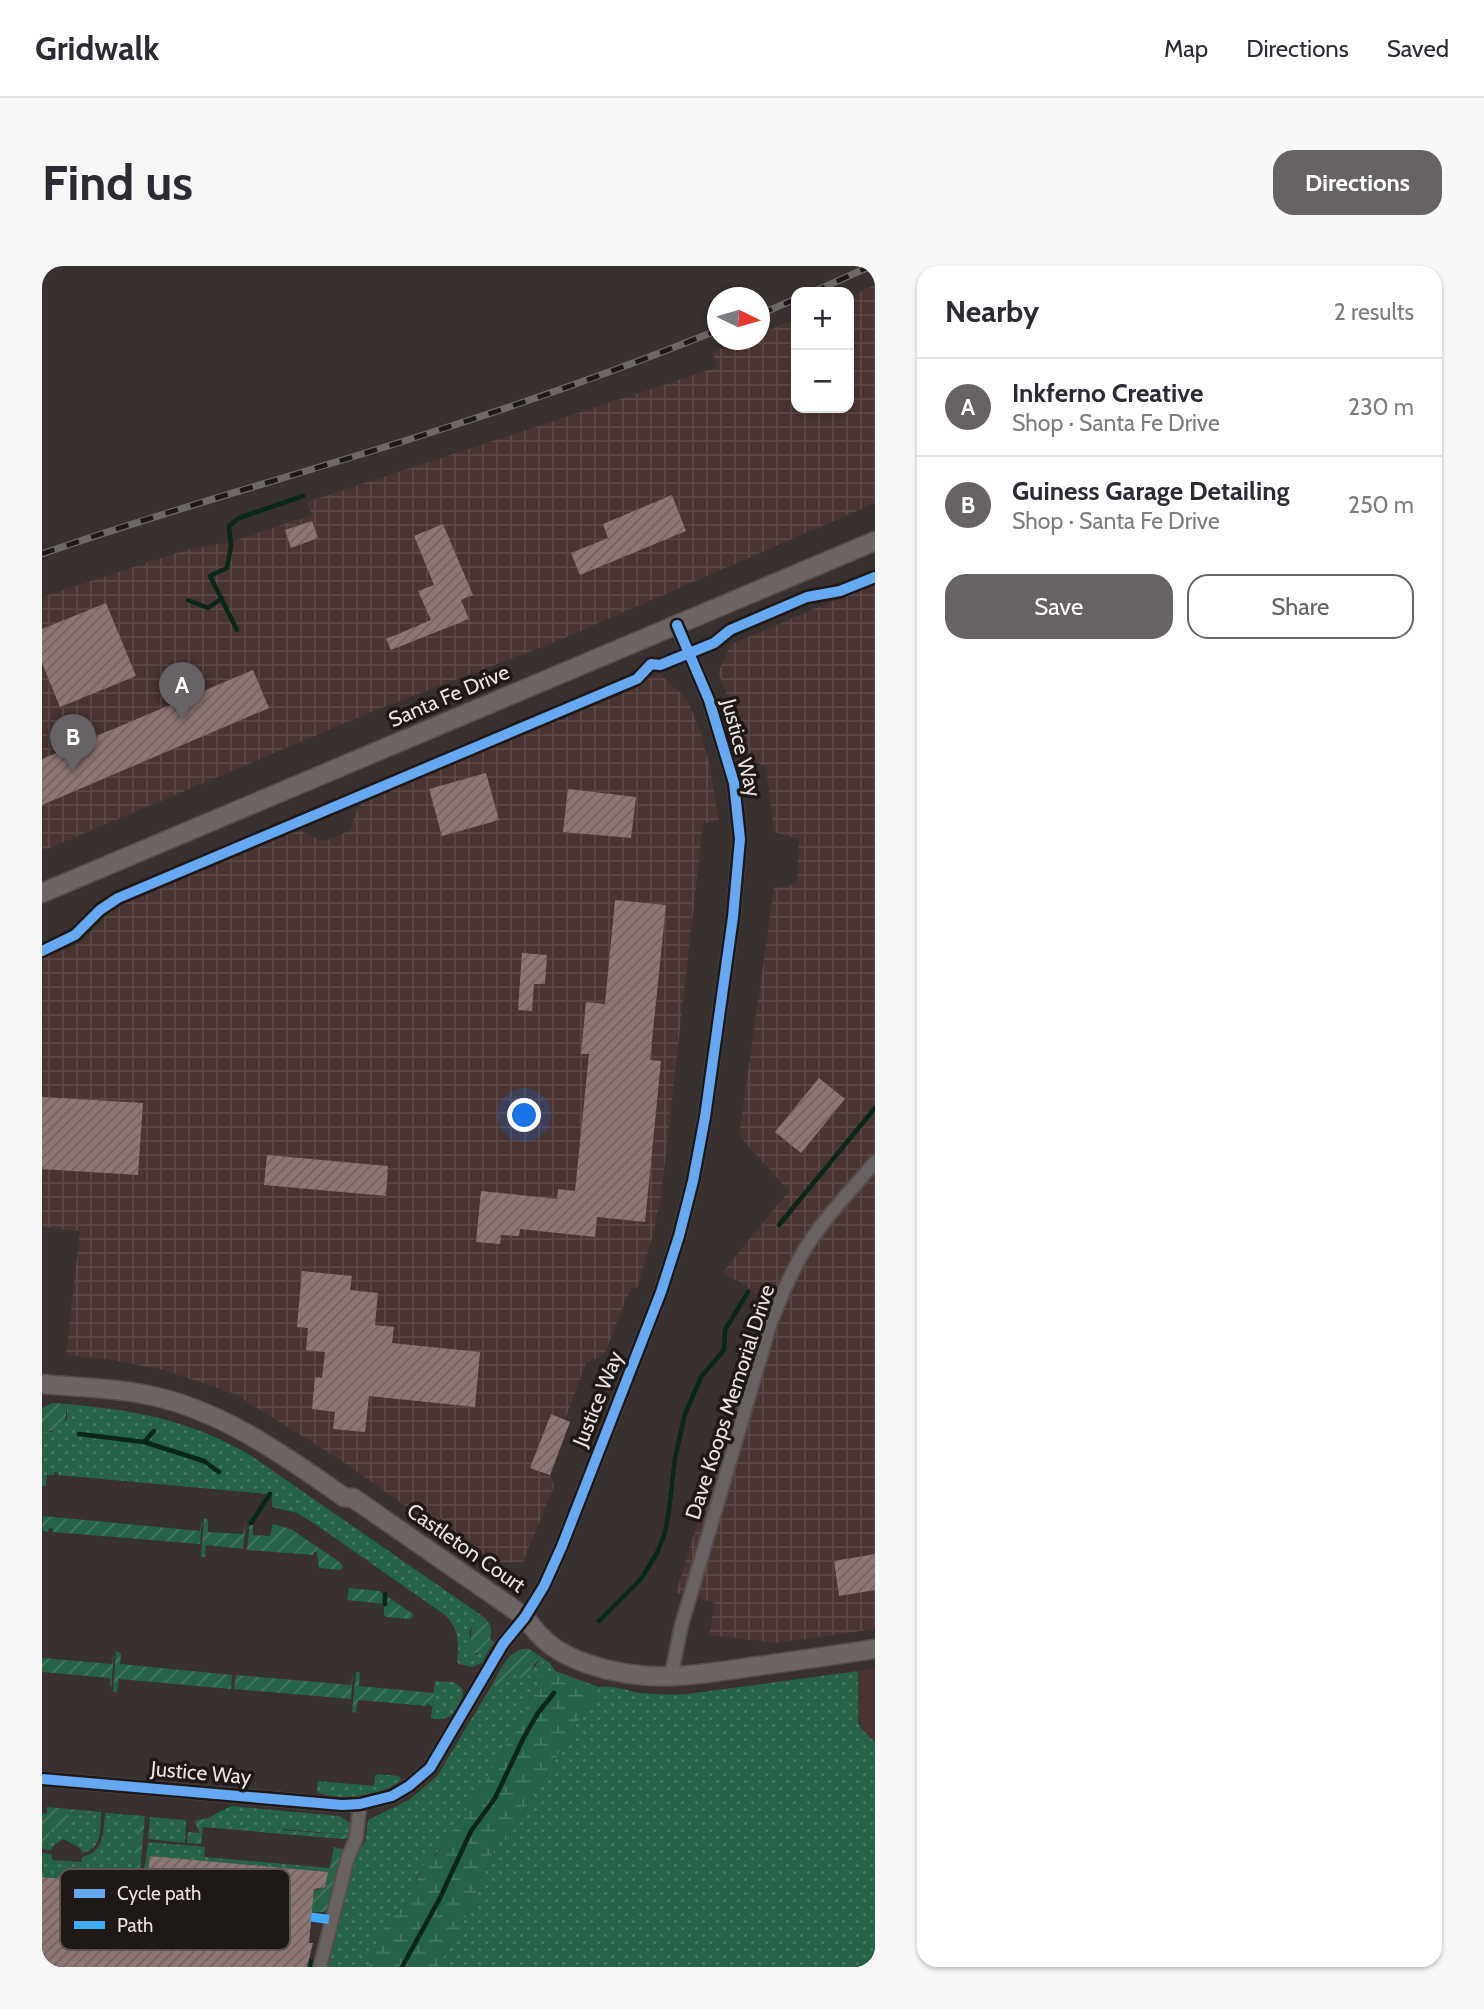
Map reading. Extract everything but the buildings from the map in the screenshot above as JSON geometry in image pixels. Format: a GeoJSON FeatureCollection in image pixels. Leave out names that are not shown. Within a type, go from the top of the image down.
{"type":"FeatureCollection","features":[{"type":"Feature","properties":{"kind":"street","name":"Santa Fe Drive"},"geometry":{"type":"LineString","coordinates":[[42,893],[875,541]]}},
{"type":"Feature","properties":{"kind":"street","name":"Justice Way"},"geometry":{"type":"LineString","coordinates":[[42,1779],[342,1805],[360,1804],[401,1792],[430,1768],[503,1644],[525,1617],[544,1586],[661,1292],[679,1236],[705,1117],[733,917],[739,865],[739,823],[734,783],[721,734],[677,625]]}},
{"type":"Feature","properties":{"kind":"street","name":"Dave Koops Memorial Drive"},"geometry":{"type":"LineString","coordinates":[[671,1677],[689,1597],[778,1305],[801,1254],[875,1162]]}},
{"type":"Feature","properties":{"kind":"street","name":"Castleton Court"},"geometry":{"type":"LineString","coordinates":[[42,1384],[146,1395],[186,1405],[233,1425],[344,1497],[354,1498],[525,1617],[538,1637],[579,1661],[633,1676],[671,1677],[875,1649]]}},
{"type":"Feature","properties":{"kind":"street"},"geometry":{"type":"LineString","coordinates":[[320,1967],[348,1857],[356,1839],[360,1804]]}},
{"type":"Feature","properties":{"kind":"shaded area"},"geometry":{"type":"Polygon","coordinates":[[[875,285],[875,503],[550,644],[381,708],[42,851],[42,597],[189,549],[234,541],[312,515],[307,502],[718,367],[712,352],[718,350],[770,350],[770,330],[791,321],[791,413],[854,413],[854,295],[875,285]]]}},
{"type":"Feature","properties":{"kind":"shaded area"},"geometry":{"type":"Polygon","coordinates":[[[875,583],[875,1629],[778,1643],[709,1635],[715,1603],[676,1593],[766,1301],[738,1281],[723,1275],[789,1191],[739,1136],[774,888],[797,884],[799,839],[774,832],[766,766],[748,760],[733,708],[718,673],[730,645],[875,583]]]}},
{"type":"Feature","properties":{"kind":"shaded area"},"geometry":{"type":"Polygon","coordinates":[[[660,674],[687,699],[700,731],[709,763],[719,820],[703,824],[661,1197],[637,1288],[631,1287],[604,1355],[586,1363],[565,1420],[570,1422],[550,1475],[554,1486],[523,1562],[488,1564],[339,1459],[235,1394],[164,1370],[66,1355],[80,1231],[42,1227],[42,958],[74,946],[115,906],[129,899],[295,828],[323,842],[349,831],[365,798],[423,776],[660,674]]]}},
{"type":"Feature","properties":{"kind":"shaded area"},"geometry":{"type":"Polygon","coordinates":[[[875,1668],[875,1742],[862,1730],[857,1712],[858,1671],[875,1668]]]}},
{"type":"Feature","properties":{"kind":"green space"},"geometry":{"type":"Polygon","coordinates":[[[52,1403],[67,1404],[66,1416],[59,1428],[42,1431],[42,1408],[52,1403]]]}},
{"type":"Feature","properties":{"kind":"green space"},"geometry":{"type":"Polygon","coordinates":[[[67,1404],[162,1419],[205,1433],[250,1455],[481,1615],[477,1617],[469,1632],[475,1655],[480,1652],[486,1655],[482,1663],[472,1667],[459,1664],[455,1631],[445,1615],[315,1524],[297,1513],[272,1507],[272,1492],[268,1494],[58,1475],[59,1473],[55,1472],[54,1475],[47,1475],[46,1486],[42,1486],[42,1431],[52,1432],[67,1419],[67,1404]]]}},
{"type":"Feature","properties":{"kind":"green space"},"geometry":{"type":"Polygon","coordinates":[[[43,1516],[200,1531],[202,1519],[200,1544],[53,1532],[53,1529],[49,1528],[48,1532],[42,1531],[43,1516]]]}},
{"type":"Feature","properties":{"kind":"green space"},"geometry":{"type":"Polygon","coordinates":[[[204,1518],[208,1520],[208,1532],[243,1534],[246,1522],[243,1549],[206,1545],[205,1557],[201,1557],[204,1518]]]}},
{"type":"Feature","properties":{"kind":"green space"},"geometry":{"type":"Polygon","coordinates":[[[250,1522],[253,1525],[253,1535],[270,1536],[273,1524],[291,1529],[341,1563],[343,1568],[319,1568],[317,1552],[313,1555],[247,1550],[250,1522]]]}},
{"type":"Feature","properties":{"kind":"green space"},"geometry":{"type":"Polygon","coordinates":[[[349,1588],[379,1591],[413,1616],[410,1619],[386,1617],[384,1604],[347,1600],[349,1588]]]}},
{"type":"Feature","properties":{"kind":"green space"},"geometry":{"type":"Polygon","coordinates":[[[481,1615],[490,1626],[490,1639],[494,1642],[486,1655],[480,1652],[473,1654],[469,1648],[472,1626],[481,1615]]]}},
{"type":"Feature","properties":{"kind":"green space"},"geometry":{"type":"Polygon","coordinates":[[[522,1649],[529,1649],[541,1657],[531,1667],[530,1675],[516,1677],[515,1671],[507,1676],[501,1687],[492,1685],[508,1659],[522,1649]]]}},
{"type":"Feature","properties":{"kind":"green space"},"geometry":{"type":"Polygon","coordinates":[[[114,1651],[111,1691],[110,1678],[42,1672],[42,1658],[112,1664],[114,1651]]]}},
{"type":"Feature","properties":{"kind":"green space"},"geometry":{"type":"Polygon","coordinates":[[[116,1651],[121,1654],[120,1664],[232,1675],[231,1689],[119,1679],[117,1692],[113,1692],[116,1651]]]}},
{"type":"Feature","properties":{"kind":"green space"},"geometry":{"type":"Polygon","coordinates":[[[541,1657],[550,1663],[555,1671],[543,1675],[487,1779],[443,1845],[418,1875],[408,1903],[387,1919],[368,1967],[325,1967],[341,1906],[345,1903],[343,1899],[354,1856],[365,1842],[368,1820],[409,1800],[437,1776],[492,1685],[496,1687],[516,1669],[535,1666],[541,1657]]]}},
{"type":"Feature","properties":{"kind":"green space"},"geometry":{"type":"Polygon","coordinates":[[[555,1671],[599,1687],[507,1839],[496,1846],[467,1914],[438,1967],[368,1967],[387,1919],[408,1903],[426,1858],[435,1856],[487,1779],[543,1675],[555,1671]]]}},
{"type":"Feature","properties":{"kind":"green space"},"geometry":{"type":"Polygon","coordinates":[[[858,1671],[858,1722],[862,1730],[875,1742],[875,1962],[857,1967],[438,1967],[467,1914],[496,1846],[507,1839],[599,1687],[614,1687],[640,1693],[687,1694],[858,1671]]]}},
{"type":"Feature","properties":{"kind":"green space"},"geometry":{"type":"Polygon","coordinates":[[[353,1672],[351,1699],[234,1689],[236,1675],[351,1685],[353,1672]]]}},
{"type":"Feature","properties":{"kind":"green space"},"geometry":{"type":"Polygon","coordinates":[[[356,1672],[360,1672],[359,1686],[434,1693],[432,1707],[427,1703],[427,1706],[358,1700],[356,1713],[352,1712],[356,1672]]]}},
{"type":"Feature","properties":{"kind":"green space"},"geometry":{"type":"Polygon","coordinates":[[[435,1681],[454,1682],[463,1689],[458,1708],[444,1719],[431,1718],[435,1681]]]}},
{"type":"Feature","properties":{"kind":"green space"},"geometry":{"type":"Polygon","coordinates":[[[375,1776],[399,1776],[401,1780],[383,1790],[360,1796],[337,1797],[317,1792],[318,1781],[374,1786],[375,1776]]]}},
{"type":"Feature","properties":{"kind":"green space"},"geometry":{"type":"Polygon","coordinates":[[[231,1806],[339,1816],[351,1823],[350,1835],[211,1825],[208,1818],[231,1806]]]}},
{"type":"Feature","properties":{"kind":"green space"},"geometry":{"type":"Polygon","coordinates":[[[47,1807],[101,1812],[101,1815],[68,1812],[66,1830],[50,1828],[47,1850],[42,1849],[42,1813],[47,1814],[47,1807]]]}},
{"type":"Feature","properties":{"kind":"green space"},"geometry":{"type":"Polygon","coordinates":[[[68,1812],[101,1815],[99,1839],[89,1851],[82,1853],[80,1848],[63,1839],[51,1850],[47,1850],[50,1828],[68,1812]]]}},
{"type":"Feature","properties":{"kind":"green space"},"geometry":{"type":"Polygon","coordinates":[[[105,1815],[138,1820],[133,1869],[60,1869],[60,1876],[42,1874],[42,1853],[51,1854],[52,1860],[81,1862],[82,1857],[98,1847],[105,1815]]]}},
{"type":"Feature","properties":{"kind":"green space"},"geometry":{"type":"Polygon","coordinates":[[[105,1815],[145,1816],[140,1869],[133,1869],[138,1820],[105,1815]]]}},
{"type":"Feature","properties":{"kind":"green space"},"geometry":{"type":"Polygon","coordinates":[[[150,1817],[186,1820],[185,1843],[148,1839],[150,1817]]]}},
{"type":"Feature","properties":{"kind":"green space"},"geometry":{"type":"Polygon","coordinates":[[[208,1818],[212,1825],[350,1835],[347,1839],[342,1839],[203,1827],[201,1844],[187,1843],[188,1832],[200,1833],[194,1821],[208,1818]]]}},
{"type":"Feature","properties":{"kind":"green space"},"geometry":{"type":"Polygon","coordinates":[[[148,1842],[205,1847],[204,1857],[330,1868],[328,1872],[150,1856],[148,1869],[144,1869],[148,1842]]]}},
{"type":"Feature","properties":{"kind":"green space"},"geometry":{"type":"Polygon","coordinates":[[[334,1847],[346,1850],[328,1912],[312,1912],[314,1889],[318,1890],[330,1868],[334,1847]]]}},
{"type":"Feature","properties":{"kind":"green space"},"geometry":{"type":"Polygon","coordinates":[[[42,1874],[60,1876],[60,1879],[42,1877],[42,1874]]]}},
{"type":"Feature","properties":{"kind":"waterway"},"geometry":{"type":"LineString","coordinates":[[237,630],[210,576],[227,568],[231,546],[229,526],[239,518],[303,496]]}},
{"type":"Feature","properties":{"kind":"waterway"},"geometry":{"type":"LineString","coordinates":[[188,600],[208,608],[222,598]]}},
{"type":"Feature","properties":{"kind":"waterway"},"geometry":{"type":"LineString","coordinates":[[779,1225],[875,1108]]}},
{"type":"Feature","properties":{"kind":"waterway"},"geometry":{"type":"LineString","coordinates":[[599,1621],[641,1579],[657,1553],[665,1533],[675,1458],[685,1414],[701,1377],[724,1350],[725,1330],[748,1292]]}},
{"type":"Feature","properties":{"kind":"waterway"},"geometry":{"type":"LineString","coordinates":[[79,1434],[144,1442],[154,1431]]}},
{"type":"Feature","properties":{"kind":"waterway"},"geometry":{"type":"LineString","coordinates":[[144,1442],[204,1461],[219,1472]]}},
{"type":"Feature","properties":{"kind":"waterway"},"geometry":{"type":"LineString","coordinates":[[251,1523],[270,1494]]}},
{"type":"Feature","properties":{"kind":"waterway"},"geometry":{"type":"LineString","coordinates":[[385,1594],[385,1604]]}},
{"type":"Feature","properties":{"kind":"waterway"},"geometry":{"type":"LineString","coordinates":[[402,1967],[440,1898],[471,1831],[495,1798],[524,1737],[554,1693]]}},
{"type":"Feature","properties":{"kind":"waterway"},"geometry":{"type":"LineString","coordinates":[[311,1961],[311,1967]]}},
{"type":"Feature","properties":{"kind":"railway"},"geometry":{"type":"LineString","coordinates":[[824,287],[871,266]]}},
{"type":"Feature","properties":{"kind":"railway"},"geometry":{"type":"LineString","coordinates":[[770,310],[791,301]]}},
{"type":"Feature","properties":{"kind":"railway"},"geometry":{"type":"LineString","coordinates":[[42,554],[482,416],[707,334]]}},
{"type":"Feature","properties":{"kind":"marked path"},"geometry":{"type":"LineString","coordinates":[[311,1917],[333,1920]]}},
{"type":"Feature","properties":{"kind":"cycle path"},"geometry":{"type":"LineString","coordinates":[[42,951],[75,935],[100,910],[118,898],[637,679],[651,664],[660,665],[714,643],[730,630],[807,597],[840,591],[875,577]]}},
{"type":"Feature","properties":{"kind":"cycle path"},"geometry":{"type":"LineString","coordinates":[[42,1779],[342,1805],[360,1804],[392,1796],[430,1768],[503,1644],[525,1617],[544,1586],[661,1292],[679,1236],[705,1117],[733,917],[740,839],[734,783],[709,700],[677,625]]}},
{"type":"Feature","properties":{"kind":"place","name":"Inkferno Creative"},"geometry":{"type":"Point","coordinates":[182,720]}},
{"type":"Feature","properties":{"kind":"place","name":"Guiness Garage Detailing"},"geometry":{"type":"Point","coordinates":[73,772]}}]}
